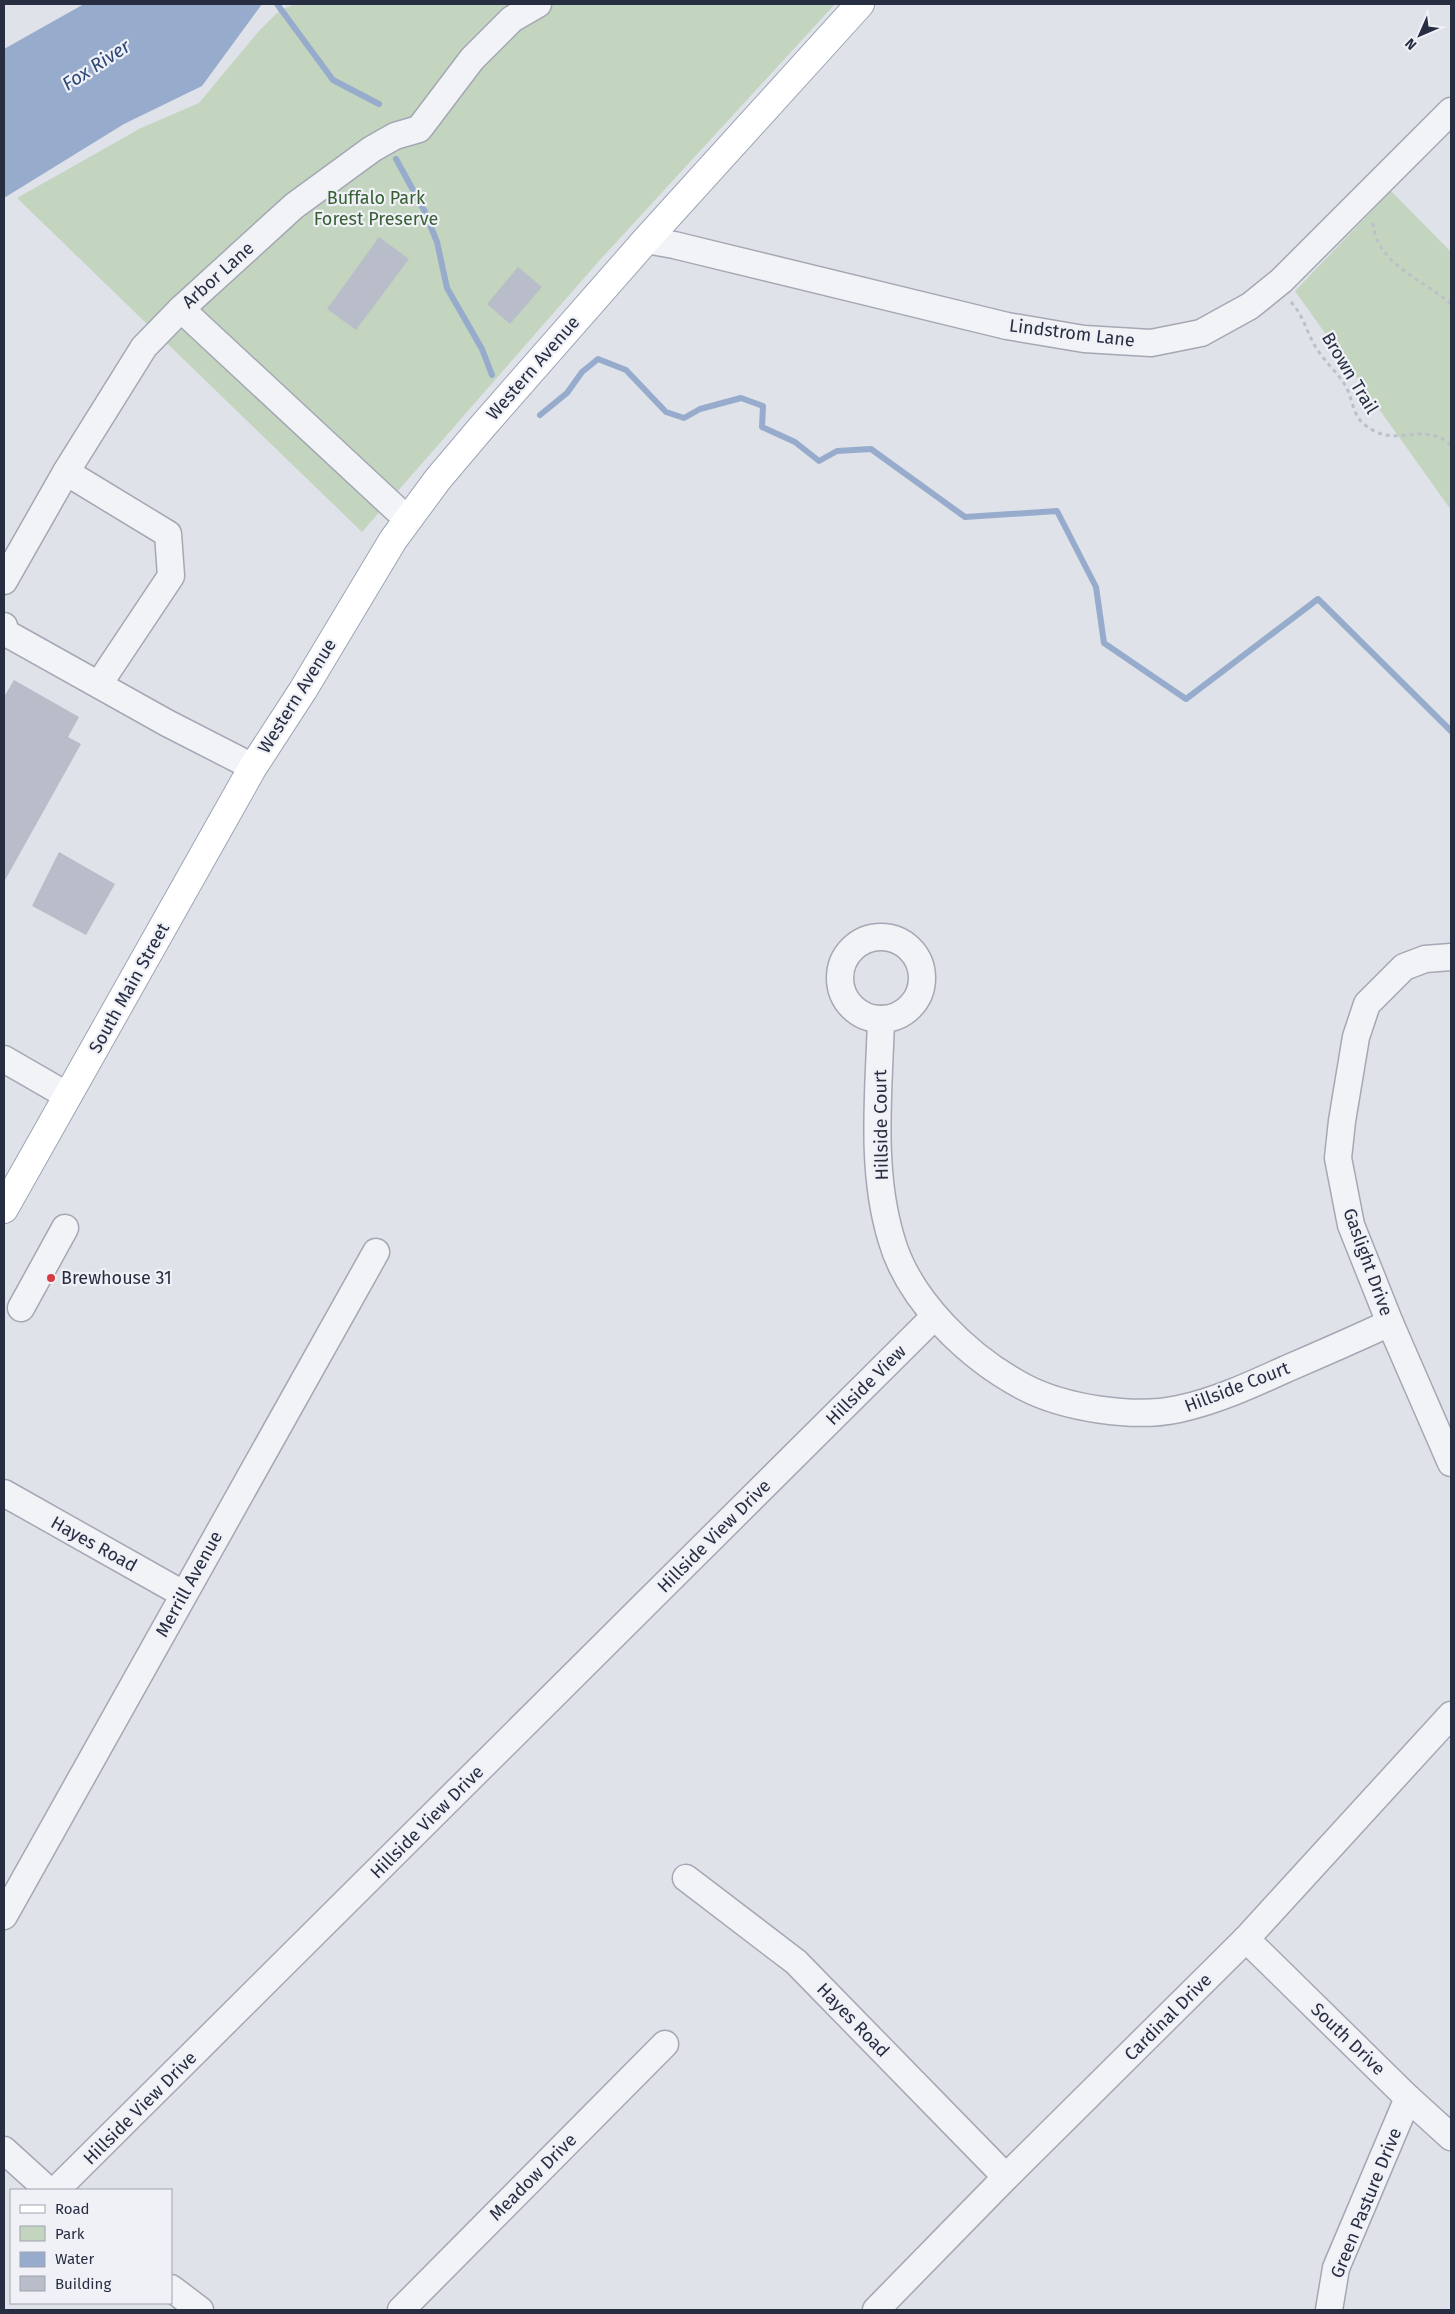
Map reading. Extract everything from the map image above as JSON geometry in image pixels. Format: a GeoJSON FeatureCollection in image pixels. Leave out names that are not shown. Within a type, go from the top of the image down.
{"type":"FeatureCollection","features":[{"type":"Feature","properties":{"kind":"main road","name":"Western Avenue"},"geometry":{"type":"LineString","coordinates":[[253,767],[303,690],[393,540],[408,520],[482,427],[646,240],[860,4]]}},
{"type":"Feature","properties":{"kind":"main road","name":"South Main Street"},"geometry":{"type":"LineString","coordinates":[[4,1210],[253,767]]}},
{"type":"Feature","properties":{"kind":"street","name":"Arbor Lane"},"geometry":{"type":"LineString","coordinates":[[4,581],[66,472],[144,347],[181,309],[294,206],[372,149],[394,136],[419,129],[472,59],[512,19],[538,4]]}},
{"type":"Feature","properties":{"kind":"street","name":"Lindstrom Lane"},"geometry":{"type":"LineString","coordinates":[[646,240],[674,245],[1007,326],[1092,339],[1151,343],[1200,333],[1250,306],[1276,285],[1451,111]]}},
{"type":"Feature","properties":{"kind":"street"},"geometry":{"type":"LineString","coordinates":[[181,309],[408,520]]}},
{"type":"Feature","properties":{"kind":"street"},"geometry":{"type":"LineString","coordinates":[[66,472],[168,534],[171,576],[99,684]]}},
{"type":"Feature","properties":{"kind":"street"},"geometry":{"type":"LineString","coordinates":[[4,626],[6,633],[253,767]]}},
{"type":"Feature","properties":{"kind":"street","name":"Gaslight Drive"},"geometry":{"type":"LineString","coordinates":[[1451,957],[1425,959],[1404,967],[1367,1004],[1356,1036],[1338,1158],[1351,1225],[1390,1323],[1451,1463]]}},
{"type":"Feature","properties":{"kind":"street","name":"Hillside Court"},"geometry":{"type":"LineString","coordinates":[[881,1019],[877,1150],[883,1205],[891,1240],[910,1282],[935,1316],[978,1357],[1025,1387],[1074,1404],[1125,1414],[1178,1410],[1234,1392],[1390,1323]]}},
{"type":"Feature","properties":{"kind":"street"},"geometry":{"type":"LineString","coordinates":[[4,1059],[68,1096]]}},
{"type":"Feature","properties":{"kind":"street"},"geometry":{"type":"LineString","coordinates":[[21,1308],[65,1228]]}},
{"type":"Feature","properties":{"kind":"street","name":"Merrill Avenue"},"geometry":{"type":"LineString","coordinates":[[4,1916],[376,1252]]}},
{"type":"Feature","properties":{"kind":"street","name":"Hillside View"},"geometry":{"type":"LineString","coordinates":[[797,1453],[935,1316]]}},
{"type":"Feature","properties":{"kind":"street","name":"Hillside View Drive"},"geometry":{"type":"LineString","coordinates":[[57,2189],[581,1671],[797,1453]]}},
{"type":"Feature","properties":{"kind":"street","name":"Hayes Road"},"geometry":{"type":"LineString","coordinates":[[4,1493],[183,1594]]}},
{"type":"Feature","properties":{"kind":"street","name":"Cardinal Drive"},"geometry":{"type":"LineString","coordinates":[[876,2310],[1006,2177],[1246,1939],[1451,1715]]}},
{"type":"Feature","properties":{"kind":"street","name":"Hayes Road"},"geometry":{"type":"LineString","coordinates":[[686,1878],[796,1962],[1006,2177]]}},
{"type":"Feature","properties":{"kind":"street","name":"South Drive"},"geometry":{"type":"LineString","coordinates":[[1246,1939],[1408,2098],[1451,2137]]}},
{"type":"Feature","properties":{"kind":"street","name":"Meadow Drive"},"geometry":{"type":"LineString","coordinates":[[401,2310],[665,2044]]}},
{"type":"Feature","properties":{"kind":"street","name":"Green Pasture Drive"},"geometry":{"type":"LineString","coordinates":[[1329,2310],[1336,2268],[1408,2098]]}},
{"type":"Feature","properties":{"kind":"street"},"geometry":{"type":"LineString","coordinates":[[4,2150],[47,2189]]}},
{"type":"Feature","properties":{"kind":"street"},"geometry":{"type":"LineString","coordinates":[[172,2289],[200,2310]]}},
{"type":"Feature","properties":{"kind":"path"},"geometry":{"type":"LineString","coordinates":[[1372,218],[1376,237],[1382,249],[1396,264],[1451,304]]}},
{"type":"Feature","properties":{"kind":"path","name":"Brown Trail"},"geometry":{"type":"LineString","coordinates":[[1276,285],[1294,305],[1304,320],[1316,347],[1346,385],[1357,417],[1366,426],[1383,435],[1393,437],[1419,434],[1438,436],[1451,445]]}},
{"type":"Feature","properties":{"kind":"green space","name":"Buffalo Park Forest Preserve"},"geometry":{"type":"Polygon","coordinates":[[[296,4],[835,4],[599,261],[362,532],[17,198],[141,128],[199,103],[259,31],[280,10],[296,4]]]}},
{"type":"Feature","properties":{"kind":"green space"},"geometry":{"type":"Polygon","coordinates":[[[1391,191],[1451,252],[1451,510],[1295,291],[1391,191]]]}},
{"type":"Feature","properties":{"kind":"water","name":"Fox River"},"geometry":{"type":"Polygon","coordinates":[[[84,4],[262,4],[202,86],[124,124],[4,198],[4,49],[84,4]]]}},
{"type":"Feature","properties":{"kind":"building"},"geometry":{"type":"Polygon","coordinates":[[[379,237],[409,259],[356,330],[327,309],[379,237]]]}},
{"type":"Feature","properties":{"kind":"building"},"geometry":{"type":"Polygon","coordinates":[[[518,267],[542,287],[510,324],[487,304],[518,267]]]}},
{"type":"Feature","properties":{"kind":"building"},"geometry":{"type":"Polygon","coordinates":[[[14,680],[79,717],[68,737],[81,744],[4,882],[4,697],[14,680]]]}},
{"type":"Feature","properties":{"kind":"building"},"geometry":{"type":"Polygon","coordinates":[[[59,852],[115,884],[86,935],[32,906],[59,852]]]}},
{"type":"Feature","properties":{"kind":"waterway"},"geometry":{"type":"LineString","coordinates":[[277,4],[333,80],[379,104]]}},
{"type":"Feature","properties":{"kind":"waterway"},"geometry":{"type":"LineString","coordinates":[[396,159],[424,210],[437,242],[447,288],[482,349],[492,375]]}},
{"type":"Feature","properties":{"kind":"waterway"},"geometry":{"type":"LineString","coordinates":[[540,415],[567,393],[582,372],[598,359],[626,370],[666,412],[684,418],[700,409],[741,398],[763,406],[762,427],[795,442],[819,461],[837,451],[871,449],[965,517],[1057,511],[1096,587],[1104,643],[1186,699],[1318,599],[1451,731]]}},
{"type":"Feature","properties":{"kind":"place","name":"Brewhouse 31"},"geometry":{"type":"Point","coordinates":[51,1278]}}]}
